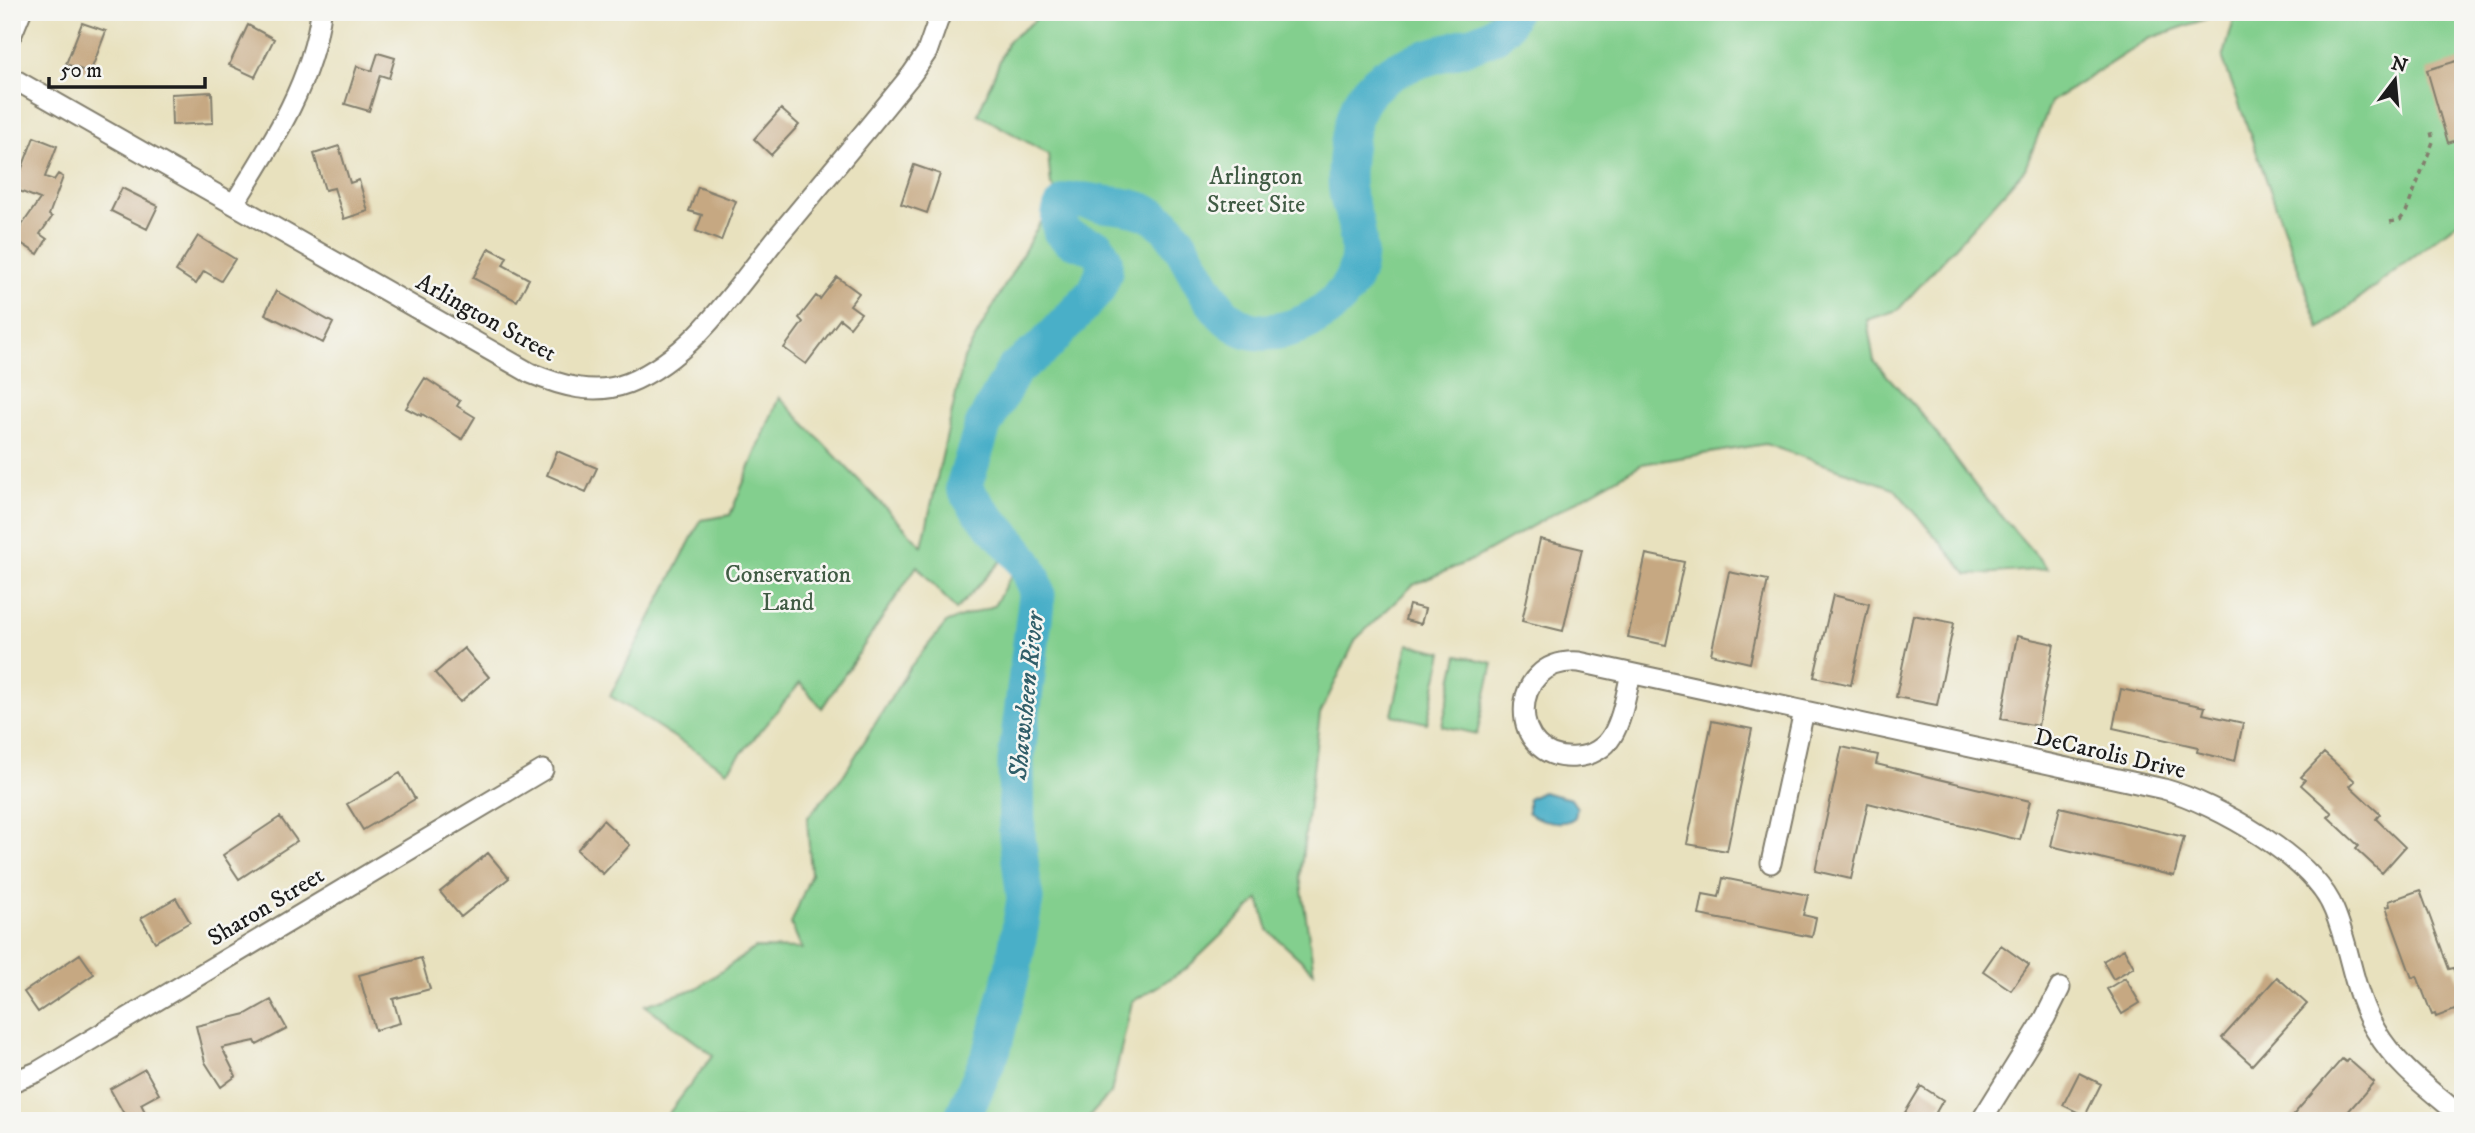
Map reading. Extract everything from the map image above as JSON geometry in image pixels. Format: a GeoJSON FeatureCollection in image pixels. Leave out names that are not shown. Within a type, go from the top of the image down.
{"type":"FeatureCollection","features":[{"type":"Feature","properties":{"kind":"street"},"geometry":{"type":"LineString","coordinates":[[12,34],[21,12]]}},
{"type":"Feature","properties":{"kind":"street"},"geometry":{"type":"LineString","coordinates":[[234,204],[283,122],[303,79],[321,12]]}},
{"type":"Feature","properties":{"kind":"street","name":"Arlington Street"},"geometry":{"type":"LineString","coordinates":[[12,78],[530,373],[579,389],[603,389],[626,383],[672,356],[713,316],[912,74],[927,51],[941,12]]}},
{"type":"Feature","properties":{"kind":"street","name":"DeCarolis Drive"},"geometry":{"type":"LineString","coordinates":[[1632,674],[1616,728],[1608,741],[1597,751],[1582,757],[1558,756],[1543,748],[1531,736],[1523,713],[1525,696],[1534,680],[1548,668],[1571,662],[1632,674],[2164,789],[2197,801],[2294,859],[2320,883],[2336,913],[2357,992],[2375,1031],[2400,1064],[2463,1118]]}},
{"type":"Feature","properties":{"kind":"street"},"geometry":{"type":"LineString","coordinates":[[1771,863],[1804,711]]}},
{"type":"Feature","properties":{"kind":"street","name":"Sharon Street"},"geometry":{"type":"LineString","coordinates":[[12,1082],[37,1072],[543,770]]}},
{"type":"Feature","properties":{"kind":"street"},"geometry":{"type":"LineString","coordinates":[[1981,1121],[2045,1018],[2060,988]]}},
{"type":"Feature","properties":{"kind":"path"},"geometry":{"type":"LineString","coordinates":[[2390,222],[2400,220],[2406,212],[2433,142],[2431,131]]}},
{"type":"Feature","properties":{"kind":"green space"},"geometry":{"type":"Polygon","coordinates":[[[1039,12],[2209,12],[2206,19],[2148,39],[2051,102],[2025,169],[1898,310],[1867,320],[1874,361],[1924,417],[1977,488],[2048,569],[1968,575],[1894,488],[1765,444],[1642,464],[1474,559],[1413,585],[1356,639],[1320,714],[1300,876],[1314,972],[1268,930],[1259,899],[1186,969],[1132,1002],[1111,1093],[1085,1121],[663,1121],[713,1055],[645,1005],[697,988],[755,948],[802,949],[791,924],[811,874],[807,818],[843,776],[910,667],[947,622],[994,606],[1012,574],[1003,559],[956,610],[917,566],[822,708],[800,683],[727,771],[610,696],[701,520],[730,515],[779,397],[922,546],[964,358],[1040,223],[1068,205],[1051,185],[1048,154],[978,114],[1008,41],[1034,21],[1039,12]]]}},
{"type":"Feature","properties":{"kind":"green space"},"geometry":{"type":"Polygon","coordinates":[[[2236,12],[2463,12],[2463,218],[2320,329],[2223,59],[2236,12]]]}},
{"type":"Feature","properties":{"kind":"green space"},"geometry":{"type":"Polygon","coordinates":[[[1408,644],[1443,652],[1427,723],[1392,715],[1408,644]]]}},
{"type":"Feature","properties":{"kind":"green space"},"geometry":{"type":"Polygon","coordinates":[[[1458,655],[1493,663],[1477,734],[1442,726],[1458,655]]]}},
{"type":"Feature","properties":{"kind":"water"},"geometry":{"type":"Polygon","coordinates":[[[1542,792],[1571,799],[1577,808],[1575,817],[1565,822],[1552,822],[1528,812],[1528,799],[1542,792]]]}},
{"type":"Feature","properties":{"kind":"building"},"geometry":{"type":"Polygon","coordinates":[[[82,23],[106,31],[90,73],[66,64],[82,23]]]}},
{"type":"Feature","properties":{"kind":"building"},"geometry":{"type":"Polygon","coordinates":[[[248,25],[274,39],[255,77],[229,65],[248,25]]]}},
{"type":"Feature","properties":{"kind":"building"},"geometry":{"type":"Polygon","coordinates":[[[378,53],[395,58],[389,78],[380,75],[369,111],[345,104],[357,66],[372,71],[378,53]]]}},
{"type":"Feature","properties":{"kind":"building"},"geometry":{"type":"Polygon","coordinates":[[[2463,59],[2463,138],[2448,143],[2427,70],[2463,59]]]}},
{"type":"Feature","properties":{"kind":"building"},"geometry":{"type":"Polygon","coordinates":[[[212,92],[213,123],[172,125],[171,94],[212,92]]]}},
{"type":"Feature","properties":{"kind":"building"},"geometry":{"type":"Polygon","coordinates":[[[781,109],[799,125],[771,155],[754,139],[781,109]]]}},
{"type":"Feature","properties":{"kind":"building"},"geometry":{"type":"Polygon","coordinates":[[[34,137],[57,146],[45,177],[54,180],[58,174],[63,177],[49,215],[52,217],[40,234],[47,239],[38,254],[13,238],[40,199],[14,189],[34,137]]]}},
{"type":"Feature","properties":{"kind":"building"},"geometry":{"type":"Polygon","coordinates":[[[339,146],[350,183],[359,180],[368,211],[344,219],[334,188],[325,190],[314,154],[339,146]]]}},
{"type":"Feature","properties":{"kind":"building"},"geometry":{"type":"Polygon","coordinates":[[[914,165],[940,174],[927,213],[901,204],[914,165]]]}},
{"type":"Feature","properties":{"kind":"building"},"geometry":{"type":"Polygon","coordinates":[[[698,187],[736,201],[721,241],[696,231],[702,215],[689,211],[698,187]]]}},
{"type":"Feature","properties":{"kind":"building"},"geometry":{"type":"Polygon","coordinates":[[[122,188],[158,206],[147,229],[111,211],[122,188]]]}},
{"type":"Feature","properties":{"kind":"building"},"geometry":{"type":"Polygon","coordinates":[[[198,236],[235,259],[221,281],[204,271],[196,284],[176,271],[198,236]]]}},
{"type":"Feature","properties":{"kind":"building"},"geometry":{"type":"Polygon","coordinates":[[[489,248],[507,257],[503,265],[529,279],[517,301],[473,278],[489,248]]]}},
{"type":"Feature","properties":{"kind":"building"},"geometry":{"type":"Polygon","coordinates":[[[837,277],[859,293],[850,305],[861,313],[850,327],[840,319],[806,364],[784,348],[803,322],[799,318],[816,296],[820,299],[837,277]]]}},
{"type":"Feature","properties":{"kind":"building"},"geometry":{"type":"Polygon","coordinates":[[[276,291],[333,323],[323,343],[265,314],[276,291]]]}},
{"type":"Feature","properties":{"kind":"building"},"geometry":{"type":"Polygon","coordinates":[[[425,378],[460,401],[457,406],[475,417],[462,439],[422,414],[421,416],[406,408],[425,378]]]}},
{"type":"Feature","properties":{"kind":"building"},"geometry":{"type":"Polygon","coordinates":[[[557,451],[597,468],[586,492],[547,475],[557,451]]]}},
{"type":"Feature","properties":{"kind":"building"},"geometry":{"type":"Polygon","coordinates":[[[1540,539],[1582,549],[1563,631],[1522,621],[1540,539]]]}},
{"type":"Feature","properties":{"kind":"building"},"geometry":{"type":"Polygon","coordinates":[[[1646,554],[1684,562],[1666,645],[1628,637],[1646,554]]]}},
{"type":"Feature","properties":{"kind":"building"},"geometry":{"type":"Polygon","coordinates":[[[1729,572],[1768,580],[1750,663],[1711,654],[1729,572]]]}},
{"type":"Feature","properties":{"kind":"building"},"geometry":{"type":"Polygon","coordinates":[[[1833,595],[1869,604],[1851,685],[1814,677],[1833,595]]]}},
{"type":"Feature","properties":{"kind":"building"},"geometry":{"type":"Polygon","coordinates":[[[1409,605],[1425,609],[1421,624],[1405,620],[1409,605]]]}},
{"type":"Feature","properties":{"kind":"building"},"geometry":{"type":"Polygon","coordinates":[[[1913,615],[1954,623],[1937,705],[1896,697],[1913,615]]]}},
{"type":"Feature","properties":{"kind":"building"},"geometry":{"type":"Polygon","coordinates":[[[2017,636],[2054,644],[2038,726],[2001,719],[2017,636]]]}},
{"type":"Feature","properties":{"kind":"building"},"geometry":{"type":"Polygon","coordinates":[[[464,648],[489,677],[460,702],[435,673],[464,648]]]}},
{"type":"Feature","properties":{"kind":"building"},"geometry":{"type":"Polygon","coordinates":[[[2121,689],[2205,707],[2203,714],[2243,723],[2235,761],[2197,752],[2198,747],[2113,728],[2121,689]]]}},
{"type":"Feature","properties":{"kind":"building"},"geometry":{"type":"Polygon","coordinates":[[[1712,721],[1752,729],[1727,851],[1687,844],[1712,721]]]}},
{"type":"Feature","properties":{"kind":"building"},"geometry":{"type":"Polygon","coordinates":[[[1842,747],[1878,755],[1876,764],[2030,801],[2020,840],[1868,803],[1851,879],[1815,871],[1842,747]]]}},
{"type":"Feature","properties":{"kind":"building"},"geometry":{"type":"Polygon","coordinates":[[[2324,753],[2355,781],[2350,786],[2380,814],[2376,819],[2405,847],[2382,873],[2356,849],[2359,846],[2328,817],[2332,813],[2301,785],[2305,780],[2301,777],[2324,753]]]}},
{"type":"Feature","properties":{"kind":"building"},"geometry":{"type":"Polygon","coordinates":[[[400,773],[415,799],[363,830],[347,804],[400,773]]]}},
{"type":"Feature","properties":{"kind":"building"},"geometry":{"type":"Polygon","coordinates":[[[2060,807],[2184,837],[2174,876],[2051,846],[2060,807]]]}},
{"type":"Feature","properties":{"kind":"building"},"geometry":{"type":"Polygon","coordinates":[[[280,817],[297,841],[239,879],[223,855],[280,817]]]}},
{"type":"Feature","properties":{"kind":"building"},"geometry":{"type":"Polygon","coordinates":[[[603,820],[630,845],[603,874],[577,850],[603,820]]]}},
{"type":"Feature","properties":{"kind":"building"},"geometry":{"type":"Polygon","coordinates":[[[488,853],[509,878],[461,917],[440,892],[488,853]]]}},
{"type":"Feature","properties":{"kind":"building"},"geometry":{"type":"Polygon","coordinates":[[[1723,878],[1808,895],[1803,915],[1816,918],[1812,937],[1699,915],[1703,894],[1719,897],[1723,878]]]}},
{"type":"Feature","properties":{"kind":"building"},"geometry":{"type":"Polygon","coordinates":[[[2420,890],[2449,969],[2454,968],[2463,993],[2463,1007],[2436,1017],[2435,1014],[2432,1015],[2417,976],[2412,978],[2386,907],[2390,906],[2389,901],[2420,890]]]}},
{"type":"Feature","properties":{"kind":"building"},"geometry":{"type":"Polygon","coordinates":[[[176,898],[190,922],[155,942],[141,918],[176,898]]]}},
{"type":"Feature","properties":{"kind":"building"},"geometry":{"type":"Polygon","coordinates":[[[2001,945],[2029,965],[2011,990],[1983,971],[2001,945]]]}},
{"type":"Feature","properties":{"kind":"building"},"geometry":{"type":"Polygon","coordinates":[[[2124,949],[2134,967],[2113,979],[2103,961],[2124,949]]]}},
{"type":"Feature","properties":{"kind":"building"},"geometry":{"type":"Polygon","coordinates":[[[80,954],[94,974],[38,1012],[24,992],[80,954]]]}},
{"type":"Feature","properties":{"kind":"building"},"geometry":{"type":"Polygon","coordinates":[[[421,958],[430,989],[393,999],[400,1023],[375,1030],[359,975],[421,958]]]}},
{"type":"Feature","properties":{"kind":"building"},"geometry":{"type":"Polygon","coordinates":[[[2277,977],[2307,1004],[2252,1065],[2222,1038],[2277,977]]]}},
{"type":"Feature","properties":{"kind":"building"},"geometry":{"type":"Polygon","coordinates":[[[2125,978],[2140,1003],[2122,1014],[2107,989],[2125,978]]]}},
{"type":"Feature","properties":{"kind":"building"},"geometry":{"type":"Polygon","coordinates":[[[271,1000],[287,1029],[257,1045],[255,1041],[222,1048],[236,1076],[221,1087],[205,1062],[196,1026],[246,1014],[271,1000]]]}},
{"type":"Feature","properties":{"kind":"building"},"geometry":{"type":"Polygon","coordinates":[[[2342,1059],[2346,1062],[2348,1059],[2374,1082],[2340,1121],[2288,1121],[2342,1059]]]}},
{"type":"Feature","properties":{"kind":"building"},"geometry":{"type":"Polygon","coordinates":[[[145,1069],[159,1094],[141,1104],[147,1116],[138,1121],[128,1121],[110,1089],[145,1069]]]}},
{"type":"Feature","properties":{"kind":"building"},"geometry":{"type":"Polygon","coordinates":[[[2079,1073],[2101,1084],[2085,1116],[2063,1105],[2079,1073]]]}},
{"type":"Feature","properties":{"kind":"building"},"geometry":{"type":"Polygon","coordinates":[[[1921,1086],[1943,1100],[1931,1121],[1900,1121],[1921,1086]]]}},
{"type":"Feature","properties":{"kind":"waterway","name":"Shawsheen River"},"geometry":{"type":"LineString","coordinates":[[961,1121],[993,1048],[1013,969],[1025,899],[1017,837],[1016,761],[1037,595],[1026,564],[983,514],[964,486],[983,426],[1014,370],[1044,347],[1096,291],[1104,272],[1104,259],[1098,248],[1071,239],[1061,231],[1059,217],[1062,208],[1067,202],[1080,200],[1127,207],[1150,214],[1163,223],[1175,237],[1218,307],[1231,321],[1248,330],[1284,330],[1307,322],[1340,297],[1355,273],[1359,246],[1346,178],[1351,133],[1363,98],[1390,73],[1494,35],[1506,24],[1511,12]]}},
{"type":"Feature","properties":{"kind":"park label","name":"Arlington Street Site"},"geometry":{"type":"Point","coordinates":[1256,191]}},
{"type":"Feature","properties":{"kind":"park label","name":"Conservation Land"},"geometry":{"type":"Point","coordinates":[788,589]}}]}
